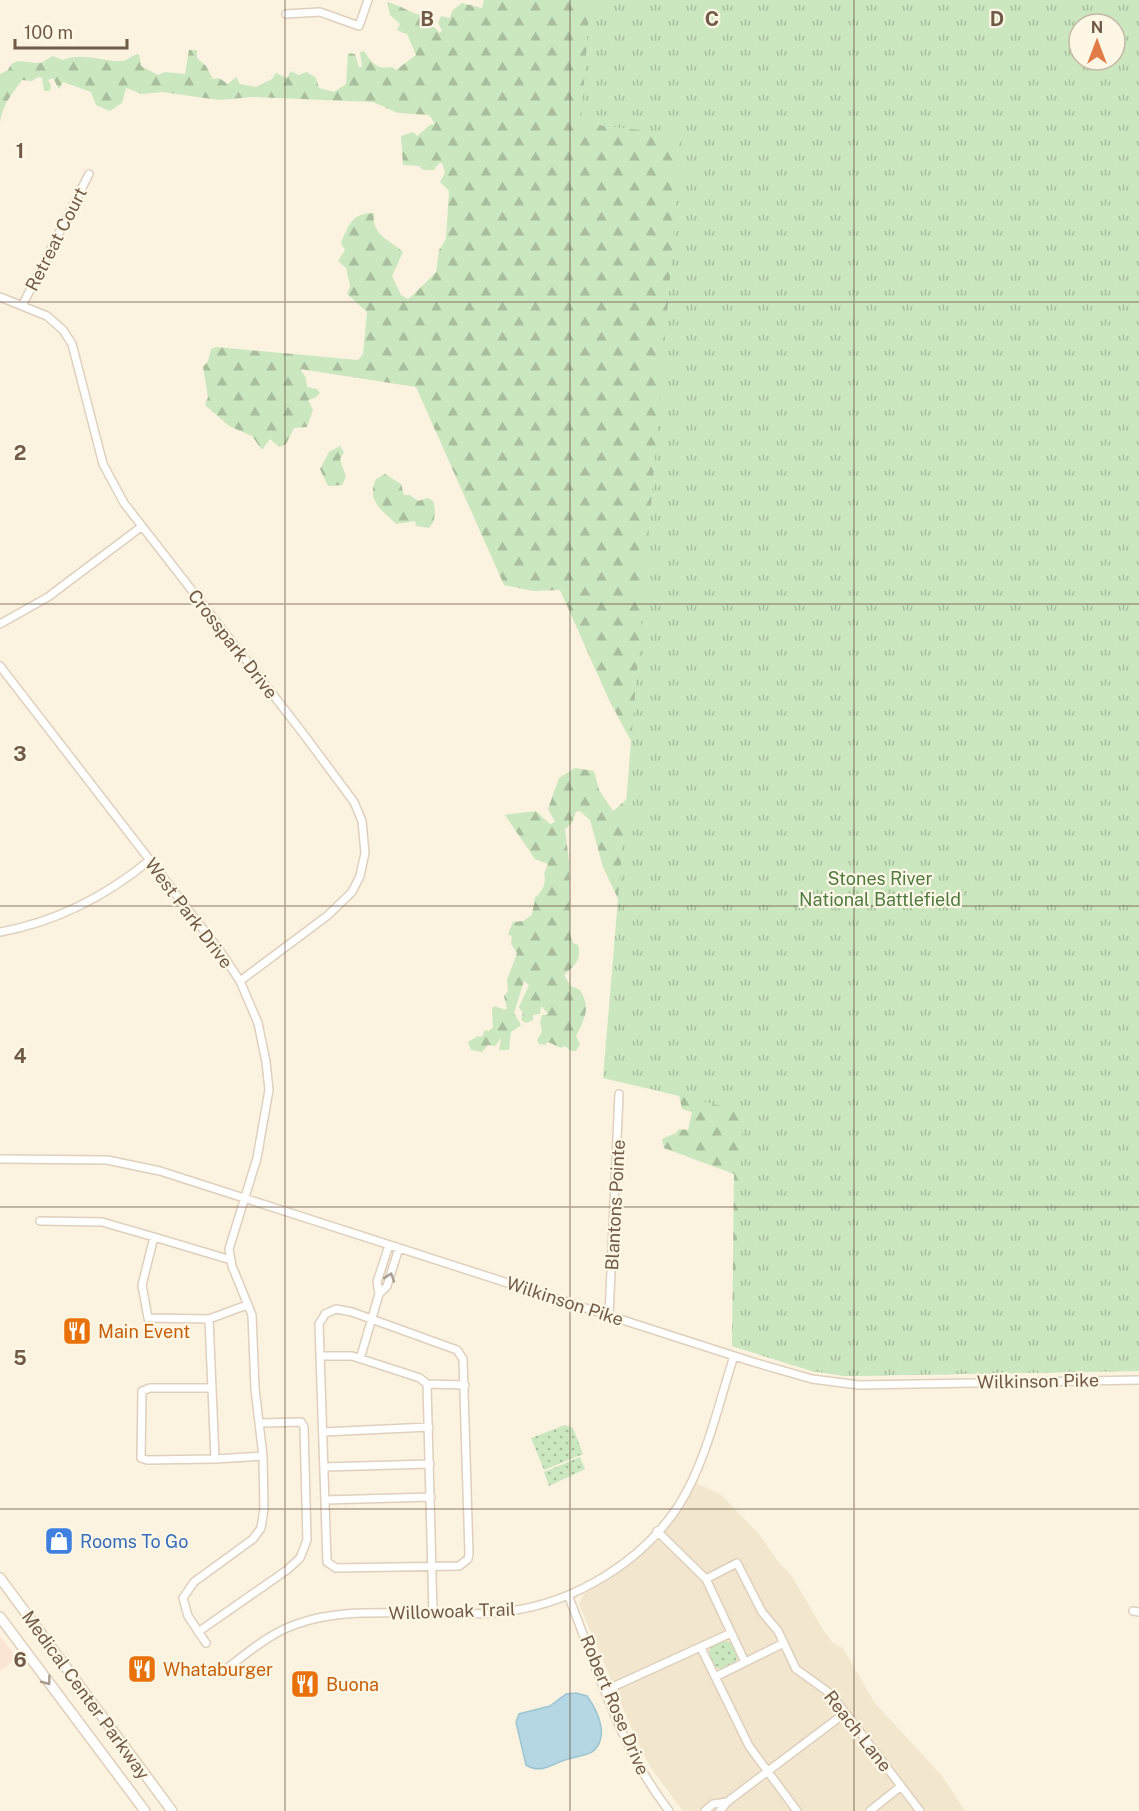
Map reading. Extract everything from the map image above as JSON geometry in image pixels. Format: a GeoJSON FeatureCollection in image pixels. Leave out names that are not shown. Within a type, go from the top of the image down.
{"type":"FeatureCollection","features":[{"type":"Feature","properties":{"kind":"main road","name":"Medical Center Parkway"},"geometry":{"type":"LineString","coordinates":[[0,1578],[172,1811]]}},
{"type":"Feature","properties":{"kind":"main road","name":"Medical Center Parkway"},"geometry":{"type":"LineString","coordinates":[[0,1617],[145,1811]]}},
{"type":"Feature","properties":{"kind":"street"},"geometry":{"type":"LineString","coordinates":[[286,14],[320,12],[359,26],[368,0]]}},
{"type":"Feature","properties":{"kind":"street","name":"Retreat Court"},"geometry":{"type":"LineString","coordinates":[[23,304],[88,174]]}},
{"type":"Feature","properties":{"kind":"street","name":"Crosspark Drive"},"geometry":{"type":"LineString","coordinates":[[0,297],[23,304],[47,316],[63,330],[78,357],[103,464],[141,527],[354,802],[364,830],[364,862],[352,892],[327,916],[240,981]]}},
{"type":"Feature","properties":{"kind":"street"},"geometry":{"type":"LineString","coordinates":[[0,624],[48,597],[141,527]]}},
{"type":"Feature","properties":{"kind":"street","name":"West Park Drive"},"geometry":{"type":"LineString","coordinates":[[0,666],[240,981],[261,1035],[269,1090],[263,1133],[229,1249],[231,1260]]}},
{"type":"Feature","properties":{"kind":"street"},"geometry":{"type":"LineString","coordinates":[[0,932],[28,927],[86,903],[150,860]]}},
{"type":"Feature","properties":{"kind":"street","name":"Blantons Pointe"},"geometry":{"type":"LineString","coordinates":[[609,1316],[619,1094]]}},
{"type":"Feature","properties":{"kind":"street","name":"Wilkinson Pike"},"geometry":{"type":"LineString","coordinates":[[0,1159],[119,1162],[160,1171],[812,1379],[848,1385],[1139,1380]]}},
{"type":"Feature","properties":{"kind":"street"},"geometry":{"type":"LineString","coordinates":[[40,1221],[102,1222],[231,1260],[252,1315],[255,1389],[261,1423],[264,1509],[261,1528],[253,1539],[194,1582],[183,1598],[188,1616],[206,1643]]}},
{"type":"Feature","properties":{"kind":"street"},"geometry":{"type":"LineString","coordinates":[[154,1237],[142,1285],[148,1318],[209,1319],[247,1305]]}},
{"type":"Feature","properties":{"kind":"street"},"geometry":{"type":"LineString","coordinates":[[360,1359],[379,1294],[377,1282],[389,1245]]}},
{"type":"Feature","properties":{"kind":"street"},"geometry":{"type":"LineString","coordinates":[[379,1294],[387,1286],[399,1248]]}},
{"type":"Feature","properties":{"kind":"street"},"geometry":{"type":"LineString","coordinates":[[344,1310],[457,1350],[463,1359],[468,1559],[459,1566],[341,1569],[330,1566],[326,1558],[321,1356],[319,1324],[325,1314],[344,1310]]}},
{"type":"Feature","properties":{"kind":"street"},"geometry":{"type":"LineString","coordinates":[[209,1319],[215,1459]]}},
{"type":"Feature","properties":{"kind":"street"},"geometry":{"type":"LineString","coordinates":[[321,1356],[343,1355],[360,1359],[420,1378],[427,1384],[465,1385]]}},
{"type":"Feature","properties":{"kind":"street","name":"Willowoak Trail"},"geometry":{"type":"LineString","coordinates":[[225,1670],[270,1636],[297,1624],[333,1615],[510,1611],[568,1595],[622,1564],[657,1531],[678,1505],[697,1470],[734,1356]]}},
{"type":"Feature","properties":{"kind":"street"},"geometry":{"type":"LineString","coordinates":[[427,1384],[433,1613]]}},
{"type":"Feature","properties":{"kind":"street"},"geometry":{"type":"LineString","coordinates":[[212,1388],[150,1388],[142,1391],[141,1458],[147,1460],[215,1459],[263,1456]]}},
{"type":"Feature","properties":{"kind":"street"},"geometry":{"type":"LineString","coordinates":[[198,1632],[287,1570],[300,1558],[307,1540],[304,1427],[301,1422],[261,1423]]}},
{"type":"Feature","properties":{"kind":"street"},"geometry":{"type":"LineString","coordinates":[[323,1432],[429,1427]]}},
{"type":"Feature","properties":{"kind":"street"},"geometry":{"type":"LineString","coordinates":[[324,1467],[430,1464]]}},
{"type":"Feature","properties":{"kind":"street"},"geometry":{"type":"LineString","coordinates":[[325,1500],[430,1497]]}},
{"type":"Feature","properties":{"kind":"street"},"geometry":{"type":"LineString","coordinates":[[657,1531],[706,1579],[745,1662]]}},
{"type":"Feature","properties":{"kind":"street","name":"Reach Lane"},"geometry":{"type":"LineString","coordinates":[[706,1579],[736,1563],[762,1612],[784,1643],[796,1669],[825,1687],[920,1811]]}},
{"type":"Feature","properties":{"kind":"street","name":"Robert Rose Drive"},"geometry":{"type":"LineString","coordinates":[[568,1595],[639,1768],[669,1811]]}},
{"type":"Feature","properties":{"kind":"street"},"geometry":{"type":"LineString","coordinates":[[606,1690],[731,1633]]}},
{"type":"Feature","properties":{"kind":"street"},"geometry":{"type":"LineString","coordinates":[[715,1677],[784,1643]]}},
{"type":"Feature","properties":{"kind":"street"},"geometry":{"type":"LineString","coordinates":[[700,1648],[741,1733],[797,1811]]}},
{"type":"Feature","properties":{"kind":"street"},"geometry":{"type":"LineString","coordinates":[[720,1811],[727,1802],[845,1713]]}},
{"type":"Feature","properties":{"kind":"street"},"geometry":{"type":"LineString","coordinates":[[870,1811],[901,1786]]}},
{"type":"Feature","properties":{"kind":"street"},"geometry":{"type":"LineString","coordinates":[[705,1811],[713,1804],[727,1802]]}},
{"type":"Feature","properties":{"kind":"shaded area"},"geometry":{"type":"Polygon","coordinates":[[[697,1483],[721,1495],[758,1533],[779,1563],[792,1576],[823,1630],[833,1643],[843,1648],[874,1702],[942,1776],[965,1811],[683,1811],[653,1771],[640,1748],[579,1604],[584,1594],[615,1576],[655,1543],[680,1511],[697,1483]]]}},
{"type":"Feature","properties":{"kind":"shaded area"},"geometry":{"type":"Polygon","coordinates":[[[0,1636],[17,1658],[0,1671],[0,1636]]]}},
{"type":"Feature","properties":{"kind":"green space","name":"Stones River National Battlefield"},"geometry":{"type":"Polygon","coordinates":[[[484,0],[786,0],[875,92],[1067,23],[1067,72],[1127,72],[1127,12],[1098,12],[1132,0],[1139,1371],[845,1376],[812,1371],[732,1346],[734,1174],[664,1148],[662,1139],[676,1133],[679,1129],[688,1130],[692,1112],[682,1109],[659,1005],[621,905],[603,867],[590,820],[580,811],[576,812],[572,823],[565,829],[569,861],[570,935],[573,943],[578,945],[579,955],[574,965],[564,975],[571,986],[580,990],[585,1002],[586,1013],[576,1036],[580,1044],[576,1051],[571,1051],[565,1046],[561,1048],[548,1042],[545,1045],[539,1044],[537,1040],[542,1032],[540,1022],[542,1015],[548,1014],[541,1006],[540,1014],[533,1015],[533,1020],[526,1023],[521,1020],[523,1013],[519,1007],[529,985],[524,981],[514,1013],[521,1025],[511,1032],[509,1050],[499,1050],[501,1038],[495,1046],[488,1045],[482,1052],[471,1050],[468,1042],[478,1036],[482,1037],[485,1030],[489,1031],[493,1027],[492,1008],[495,1006],[505,1010],[507,1008],[504,996],[508,991],[507,980],[517,953],[511,944],[512,937],[508,934],[513,922],[523,921],[532,915],[535,897],[543,887],[548,864],[535,859],[505,815],[536,811],[550,824],[555,822],[548,809],[559,778],[575,768],[594,771],[599,790],[613,811],[627,799],[631,741],[609,700],[560,590],[533,591],[504,585],[416,387],[300,369],[306,378],[307,387],[317,389],[320,393],[308,400],[313,410],[307,427],[294,428],[286,444],[279,447],[270,439],[262,450],[252,436],[229,426],[205,405],[208,397],[203,367],[208,361],[211,349],[216,347],[358,360],[363,354],[367,312],[347,294],[350,286],[346,268],[338,261],[345,250],[341,243],[352,221],[361,215],[374,213],[375,227],[378,232],[403,252],[392,276],[401,295],[408,299],[436,272],[439,250],[446,239],[449,191],[440,182],[445,172],[442,163],[439,163],[434,170],[403,165],[401,136],[413,132],[417,136],[430,125],[435,124],[429,115],[398,113],[373,102],[252,97],[219,100],[162,92],[142,94],[126,88],[122,103],[110,111],[96,105],[91,92],[63,82],[59,89],[53,78],[48,80],[51,85],[50,91],[44,91],[42,78],[38,77],[32,81],[22,80],[5,105],[0,123],[0,74],[17,61],[40,63],[53,56],[63,60],[84,57],[121,61],[139,54],[141,66],[158,75],[165,72],[185,74],[189,50],[197,50],[197,58],[206,66],[213,79],[219,78],[228,84],[236,77],[240,84],[256,87],[272,79],[276,73],[287,78],[291,71],[298,75],[307,72],[316,78],[319,88],[334,92],[346,84],[348,53],[355,54],[359,67],[362,67],[360,52],[364,51],[375,65],[392,67],[396,70],[416,55],[407,34],[397,30],[400,24],[390,15],[387,2],[422,15],[440,33],[442,30],[438,23],[441,16],[450,18],[452,11],[462,3],[482,8],[484,0]]]}},
{"type":"Feature","properties":{"kind":"green space","name":"Stones River National Battlefield"},"geometry":{"type":"Polygon","coordinates":[[[590,0],[1139,0],[1139,1371],[845,1376],[812,1371],[732,1346],[743,1111],[603,1078],[682,135],[581,123],[590,0]]]}},
{"type":"Feature","properties":{"kind":"green space"},"geometry":{"type":"Polygon","coordinates":[[[340,446],[344,452],[340,459],[346,477],[342,485],[328,486],[320,469],[329,452],[340,446]]]}},
{"type":"Feature","properties":{"kind":"green space"},"geometry":{"type":"Polygon","coordinates":[[[385,474],[401,484],[404,495],[410,495],[418,501],[428,498],[433,501],[435,515],[429,528],[416,526],[415,521],[396,524],[381,509],[374,499],[373,487],[376,479],[385,474]]]}},
{"type":"Feature","properties":{"kind":"green space"},"geometry":{"type":"Polygon","coordinates":[[[565,1425],[573,1428],[583,1454],[544,1470],[531,1438],[565,1425]]]}},
{"type":"Feature","properties":{"kind":"green space"},"geometry":{"type":"Polygon","coordinates":[[[580,1457],[585,1469],[549,1486],[544,1472],[580,1457]]]}},
{"type":"Feature","properties":{"kind":"green space"},"geometry":{"type":"Polygon","coordinates":[[[723,1641],[733,1645],[737,1655],[733,1665],[723,1669],[713,1665],[709,1655],[713,1645],[723,1641]]]}},
{"type":"Feature","properties":{"kind":"water"},"geometry":{"type":"Polygon","coordinates":[[[576,1693],[587,1696],[598,1716],[601,1739],[598,1746],[592,1752],[546,1768],[536,1769],[526,1765],[516,1722],[519,1714],[550,1706],[566,1694],[576,1693]]]}},
{"type":"Feature","properties":{"kind":"place","name":"Main Event"},"geometry":{"type":"Point","coordinates":[77,1331]}},
{"type":"Feature","properties":{"kind":"place","name":"Rooms To Go"},"geometry":{"type":"Point","coordinates":[59,1541]}},
{"type":"Feature","properties":{"kind":"place","name":"Whataburger"},"geometry":{"type":"Point","coordinates":[142,1669]}},
{"type":"Feature","properties":{"kind":"place","name":"Buona"},"geometry":{"type":"Point","coordinates":[305,1684]}}]}
